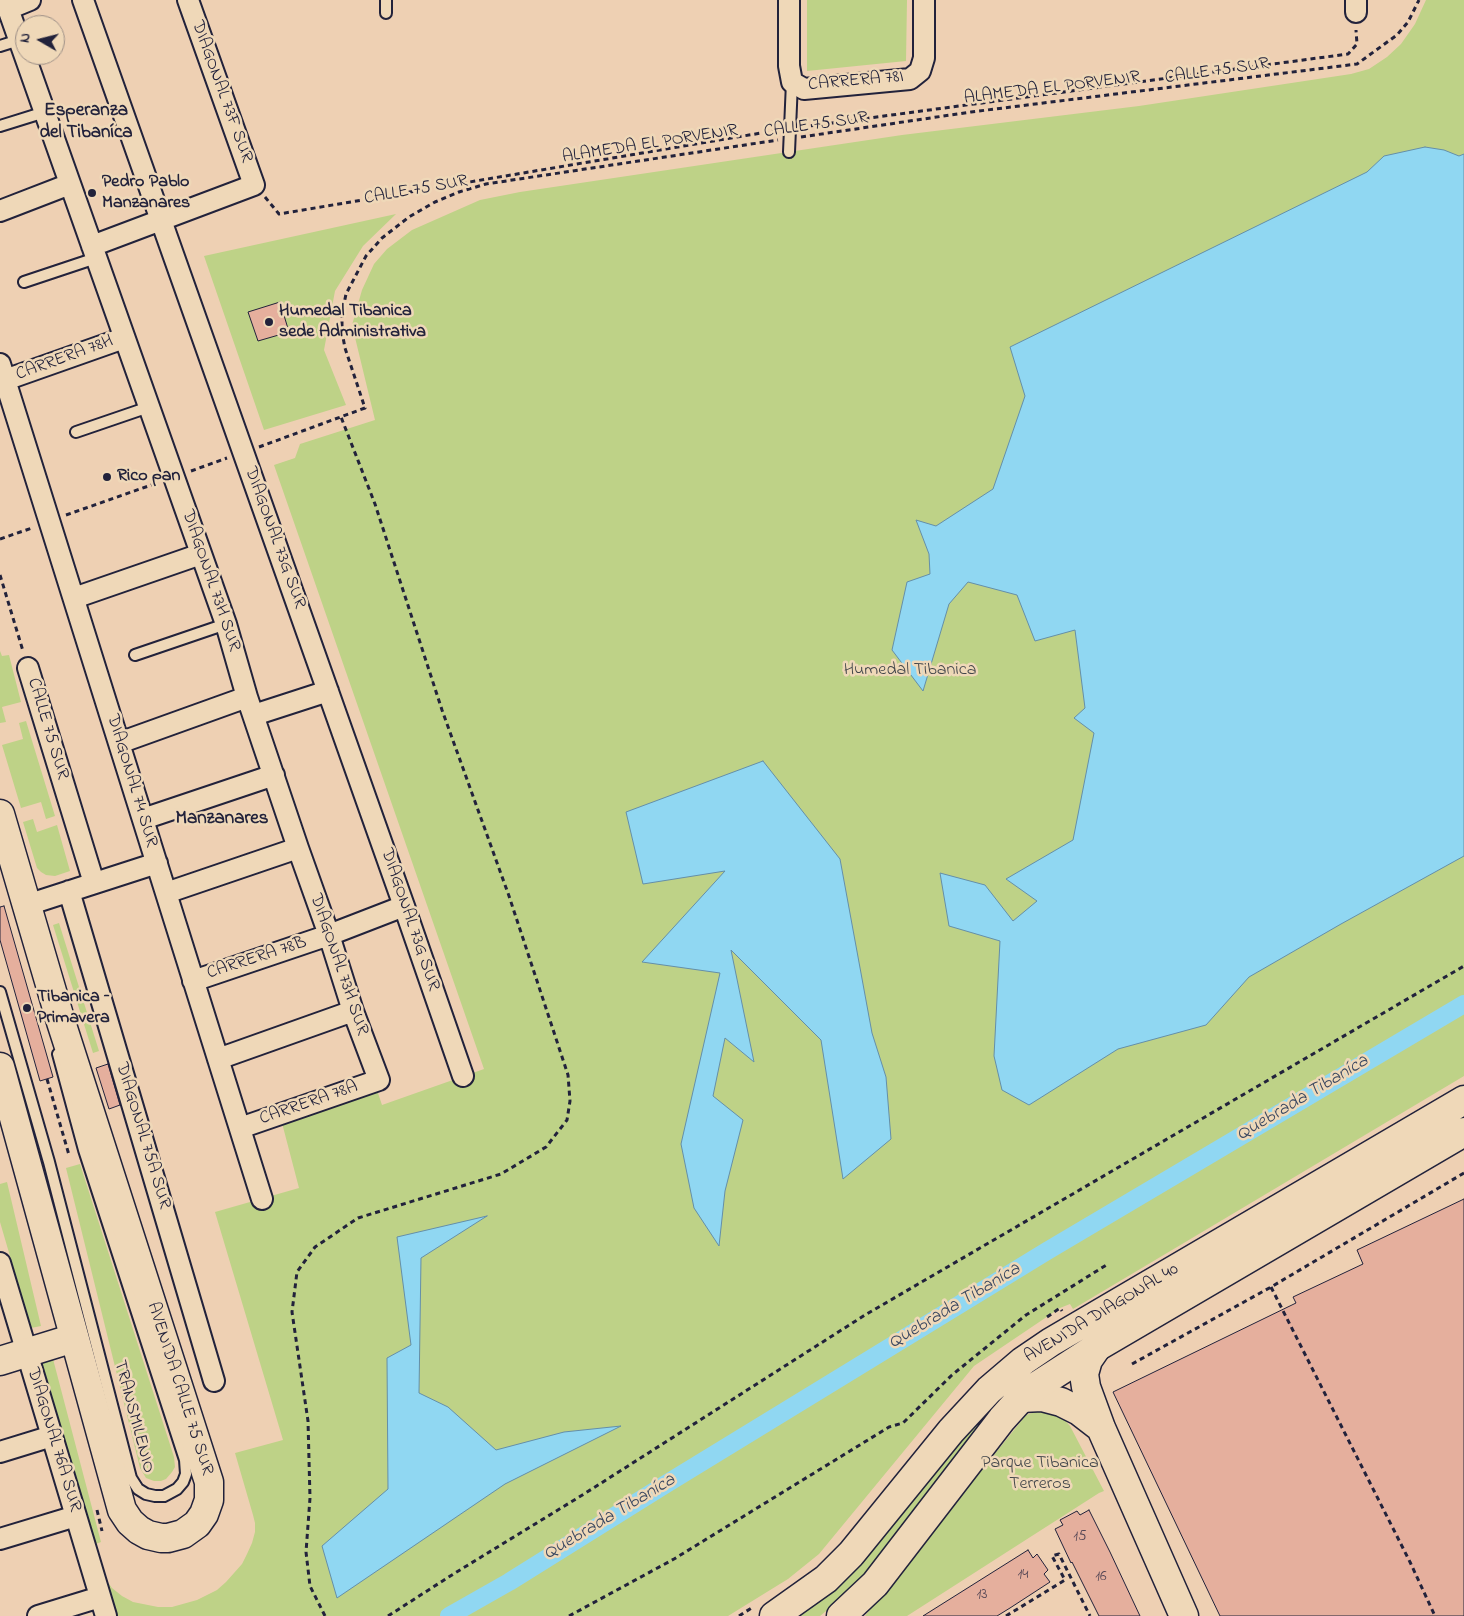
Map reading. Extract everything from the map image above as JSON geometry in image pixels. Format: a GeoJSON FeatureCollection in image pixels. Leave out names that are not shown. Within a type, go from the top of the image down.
{"type":"FeatureCollection","features":[{"type":"Feature","properties":{"kind":"main road","name":"AVENIDA CALLE 75 SUR"},"geometry":{"type":"LineString","coordinates":[[0,814],[61,1022],[209,1482],[209,1500],[204,1514],[197,1524],[184,1534],[168,1538],[148,1535],[134,1526],[124,1514],[0,1067]]}},
{"type":"Feature","properties":{"kind":"main road","name":"AVENIDA DIAGONAL 40"},"geometry":{"type":"LineString","coordinates":[[774,1616],[826,1580],[851,1554],[951,1431],[989,1390],[1023,1361],[1050,1342],[1464,1100]]}},
{"type":"Feature","properties":{"kind":"main road","name":"AVENIDA DIAGONAL 40"},"geometry":{"type":"LineString","coordinates":[[840,1616],[875,1584],[1002,1419],[1021,1398],[1035,1387],[1098,1347],[1464,1132]]}},
{"type":"Feature","properties":{"kind":"main road"},"geometry":{"type":"LineString","coordinates":[[0,1361],[74,1338]]}},
{"type":"Feature","properties":{"kind":"main road"},"geometry":{"type":"LineString","coordinates":[[1098,1347],[1088,1360],[1084,1374],[1086,1387],[1101,1428],[1184,1616]]}},
{"type":"Feature","properties":{"kind":"main road"},"geometry":{"type":"LineString","coordinates":[[1021,1398],[1042,1397],[1061,1402],[1079,1411],[1101,1428]]}},
{"type":"Feature","properties":{"kind":"street"},"geometry":{"type":"LineString","coordinates":[[6,5],[30,0]]}},
{"type":"Feature","properties":{"kind":"street","name":"DIAGONAL 73G SUR"},"geometry":{"type":"LineString","coordinates":[[82,0],[463,1076]]}},
{"type":"Feature","properties":{"kind":"street","name":"DIAGONAL 73F SUR"},"geometry":{"type":"LineString","coordinates":[[188,0],[254,184]]}},
{"type":"Feature","properties":{"kind":"street"},"geometry":{"type":"LineString","coordinates":[[789,0],[789,66],[792,82]]}},
{"type":"Feature","properties":{"kind":"street","name":"CARRERA 78I"},"geometry":{"type":"LineString","coordinates":[[792,82],[804,89],[910,79],[920,71],[924,58],[924,0]]}},
{"type":"Feature","properties":{"kind":"street","name":"DIAGONAL 73H SUR"},"geometry":{"type":"LineString","coordinates":[[6,5],[9,43],[44,112],[70,184],[226,624],[298,848],[329,935],[353,1011],[379,1080]]}},
{"type":"Feature","properties":{"kind":"street"},"geometry":{"type":"LineString","coordinates":[[0,211],[70,184]]}},
{"type":"Feature","properties":{"kind":"street"},"geometry":{"type":"LineString","coordinates":[[94,252],[160,220],[254,184]]}},
{"type":"Feature","properties":{"kind":"street","name":"CARRERA 78H"},"geometry":{"type":"LineString","coordinates":[[3,372],[124,338]]}},
{"type":"Feature","properties":{"kind":"street","name":"DIAGONAL 74 SUR"},"geometry":{"type":"LineString","coordinates":[[3,372],[262,1198]]}},
{"type":"Feature","properties":{"kind":"street"},"geometry":{"type":"LineString","coordinates":[[74,598],[201,554]]}},
{"type":"Feature","properties":{"kind":"street","name":"CALLE 75 SUR"},"geometry":{"type":"LineString","coordinates":[[28,668],[94,883]]}},
{"type":"Feature","properties":{"kind":"street"},"geometry":{"type":"LineString","coordinates":[[119,744],[251,706],[328,691]]}},
{"type":"Feature","properties":{"kind":"street"},"geometry":{"type":"LineString","coordinates":[[143,819],[274,775]]}},
{"type":"Feature","properties":{"kind":"street"},"geometry":{"type":"LineString","coordinates":[[166,893],[298,848]]}},
{"type":"Feature","properties":{"kind":"street"},"geometry":{"type":"LineString","coordinates":[[26,905],[157,863]]}},
{"type":"Feature","properties":{"kind":"street","name":"DIAGONAL 75A SUR"},"geometry":{"type":"LineString","coordinates":[[69,891],[214,1381]]}},
{"type":"Feature","properties":{"kind":"street","name":"CARRERA 78B"},"geometry":{"type":"LineString","coordinates":[[193,981],[329,935],[404,906]]}},
{"type":"Feature","properties":{"kind":"street"},"geometry":{"type":"LineString","coordinates":[[218,1059],[353,1011]]}},
{"type":"Feature","properties":{"kind":"street","name":"CARRERA 78A"},"geometry":{"type":"LineString","coordinates":[[240,1128],[379,1080]]}},
{"type":"Feature","properties":{"kind":"street","name":"DIAGONAL 76A SUR"},"geometry":{"type":"LineString","coordinates":[[0,1265],[103,1607]]}},
{"type":"Feature","properties":{"kind":"street"},"geometry":{"type":"LineString","coordinates":[[0,1452],[52,1436]]}},
{"type":"Feature","properties":{"kind":"street"},"geometry":{"type":"LineString","coordinates":[[0,1539],[76,1516]]}},
{"type":"Feature","properties":{"kind":"street"},"geometry":{"type":"LineString","coordinates":[[38,1616],[103,1607]]}},
{"type":"Feature","properties":{"kind":"lane"},"geometry":{"type":"LineString","coordinates":[[386,0],[386,13]]}},
{"type":"Feature","properties":{"kind":"lane"},"geometry":{"type":"LineString","coordinates":[[789,152],[792,82]]}},
{"type":"Feature","properties":{"kind":"lane"},"geometry":{"type":"LineString","coordinates":[[0,126],[44,112]]}},
{"type":"Feature","properties":{"kind":"lane"},"geometry":{"type":"LineString","coordinates":[[24,282],[94,252]]}},
{"type":"Feature","properties":{"kind":"lane"},"geometry":{"type":"LineString","coordinates":[[76,432],[149,407]]}},
{"type":"Feature","properties":{"kind":"lane"},"geometry":{"type":"LineString","coordinates":[[136,655],[226,624]]}},
{"type":"Feature","properties":{"kind":"lane","name":"TRANSMILENIO"},"geometry":{"type":"LineString","coordinates":[[0,992],[49,1162],[131,1478],[138,1489],[146,1494],[164,1496],[177,1489],[183,1482],[186,1474],[186,1460],[84,1150],[54,1041]]}},
{"type":"Feature","properties":{"kind":"path","name":"ALAMEDA EL PORVENIR"},"geometry":{"type":"LineString","coordinates":[[366,408],[342,332],[342,314],[346,294],[366,256],[382,238],[409,217],[435,202],[459,192],[486,184],[790,133],[1357,64],[1397,35],[1408,22],[1419,0]]}},
{"type":"Feature","properties":{"kind":"path","name":"CALLE 75 SUR"},"geometry":{"type":"LineString","coordinates":[[254,184],[280,214],[790,133],[1348,54],[1357,44],[1356,6]]}},
{"type":"Feature","properties":{"kind":"path"},"geometry":{"type":"LineString","coordinates":[[325,1616],[310,1586],[306,1552],[310,1498],[308,1421],[292,1312],[297,1272],[315,1247],[358,1218],[501,1174],[546,1147],[567,1120],[570,1101],[568,1075],[509,896],[442,710],[374,504],[341,417]]}},
{"type":"Feature","properties":{"kind":"path","name":"CALLE 75 SUR"},"geometry":{"type":"LineString","coordinates":[[0,575],[28,668]]}},
{"type":"Feature","properties":{"kind":"path"},"geometry":{"type":"LineString","coordinates":[[388,1616],[874,1310],[1464,966]]}},
{"type":"Feature","properties":{"kind":"path"},"geometry":{"type":"LineString","coordinates":[[47,1079],[69,1155]]}},
{"type":"Feature","properties":{"kind":"path"},"geometry":{"type":"LineString","coordinates":[[1132,1364],[1271,1287],[1464,1173]]}},
{"type":"Feature","properties":{"kind":"path"},"geometry":{"type":"LineString","coordinates":[[569,1616],[674,1559],[889,1427],[903,1423],[952,1375],[1026,1316],[1108,1264]]}},
{"type":"Feature","properties":{"kind":"path"},"geometry":{"type":"LineString","coordinates":[[1271,1287],[1406,1553],[1434,1616]]}},
{"type":"Feature","properties":{"kind":"path"},"geometry":{"type":"LineString","coordinates":[[1006,1616],[1065,1580],[1052,1556],[1059,1554],[1090,1616]]}},
{"type":"Feature","properties":{"kind":"green space"},"geometry":{"type":"Polygon","coordinates":[[[807,0],[907,0],[906,61],[807,71],[807,0]]]}},
{"type":"Feature","properties":{"kind":"green space","name":"Humedal Tibanica"},"geometry":{"type":"Polygon","coordinates":[[[1426,0],[1464,0],[1464,1076],[1073,1309],[1070,1304],[1060,1308],[974,1366],[819,1554],[788,1579],[728,1616],[116,1616],[104,1577],[112,1588],[122,1596],[133,1602],[158,1607],[172,1607],[197,1600],[217,1590],[226,1582],[242,1564],[255,1532],[253,1515],[235,1453],[283,1440],[215,1212],[299,1188],[282,1123],[377,1090],[382,1105],[484,1069],[274,465],[295,458],[300,444],[375,420],[352,325],[362,290],[374,264],[387,249],[412,230],[480,200],[520,192],[902,135],[1139,106],[1351,74],[1369,69],[1387,57],[1401,44],[1415,24],[1426,0]]]}},
{"type":"Feature","properties":{"kind":"green space"},"geometry":{"type":"Polygon","coordinates":[[[396,214],[363,246],[335,291],[324,350],[346,405],[264,430],[204,256],[396,214]]]}},
{"type":"Feature","properties":{"kind":"green space"},"geometry":{"type":"Polygon","coordinates":[[[0,651],[2,656],[9,655],[21,702],[2,707],[6,722],[0,723],[0,651]]]}},
{"type":"Feature","properties":{"kind":"green space"},"geometry":{"type":"Polygon","coordinates":[[[26,721],[55,816],[46,819],[41,802],[21,808],[2,745],[23,739],[19,723],[26,721]]]}},
{"type":"Feature","properties":{"kind":"green space"},"geometry":{"type":"Polygon","coordinates":[[[33,819],[37,832],[57,825],[70,871],[55,876],[46,875],[37,868],[23,822],[33,819]]]}},
{"type":"Feature","properties":{"kind":"green space"},"geometry":{"type":"Polygon","coordinates":[[[59,923],[99,1051],[93,1053],[53,925],[59,923]]]}},
{"type":"Feature","properties":{"kind":"green space"},"geometry":{"type":"Polygon","coordinates":[[[80,1164],[174,1457],[175,1467],[166,1479],[161,1481],[146,1478],[140,1468],[66,1168],[80,1164]]]}},
{"type":"Feature","properties":{"kind":"green space"},"geometry":{"type":"Polygon","coordinates":[[[7,1182],[41,1326],[31,1328],[0,1222],[0,1184],[7,1182]]]}},
{"type":"Feature","properties":{"kind":"green space"},"geometry":{"type":"Polygon","coordinates":[[[1051,1351],[1055,1363],[851,1591],[820,1616],[798,1616],[849,1573],[964,1429],[1051,1351]]]}},
{"type":"Feature","properties":{"kind":"green space"},"geometry":{"type":"Polygon","coordinates":[[[53,1359],[101,1542],[93,1545],[42,1363],[53,1359]]]}},
{"type":"Feature","properties":{"kind":"green space","name":"Parque Tibanica Terreros"},"geometry":{"type":"Polygon","coordinates":[[[1038,1411],[1051,1412],[1061,1416],[1070,1426],[1104,1491],[907,1616],[865,1616],[1026,1415],[1038,1411]]]}},
{"type":"Feature","properties":{"kind":"water"},"geometry":{"type":"Polygon","coordinates":[[[1425,147],[1444,150],[1459,156],[1464,154],[1464,856],[1249,977],[1206,1025],[1118,1049],[1029,1105],[1002,1090],[994,1056],[1000,941],[949,926],[940,873],[985,885],[1013,921],[1037,901],[1006,879],[1073,840],[1094,733],[1074,718],[1085,708],[1075,630],[1035,641],[1017,595],[968,582],[949,604],[923,691],[892,650],[907,582],[930,574],[929,554],[916,520],[936,526],[993,489],[1025,396],[1010,347],[1367,172],[1384,156],[1425,147]]]}},
{"type":"Feature","properties":{"kind":"water"},"geometry":{"type":"Polygon","coordinates":[[[763,761],[840,859],[872,1033],[886,1077],[891,1139],[843,1179],[821,1040],[731,950],[754,1062],[725,1038],[713,1096],[743,1120],[725,1191],[719,1246],[694,1208],[681,1144],[720,973],[642,962],[725,871],[643,884],[626,812],[763,761]]]}},
{"type":"Feature","properties":{"kind":"water"},"geometry":{"type":"Polygon","coordinates":[[[487,1216],[421,1258],[419,1393],[448,1407],[496,1450],[564,1432],[621,1426],[505,1484],[337,1598],[322,1546],[388,1489],[387,1358],[411,1345],[397,1237],[487,1216]]]}},
{"type":"Feature","properties":{"kind":"building","name":"Humedal Tibanica sede Administrativa"},"geometry":{"type":"Polygon","coordinates":[[[280,302],[289,332],[258,341],[248,312],[280,302]]]}},
{"type":"Feature","properties":{"kind":"building","name":"Tibanica – Primavera"},"geometry":{"type":"Polygon","coordinates":[[[4,906],[53,1077],[40,1081],[0,940],[0,907],[4,906]]]}},
{"type":"Feature","properties":{"kind":"building"},"geometry":{"type":"Polygon","coordinates":[[[108,1064],[120,1105],[109,1109],[96,1068],[108,1064]]]}},
{"type":"Feature","properties":{"kind":"building"},"geometry":{"type":"Polygon","coordinates":[[[1464,1199],[1464,1616],[1220,1616],[1113,1392],[1296,1303],[1293,1297],[1363,1264],[1357,1250],[1464,1199]]]}},
{"type":"Feature","properties":{"kind":"building"},"geometry":{"type":"Polygon","coordinates":[[[1089,1510],[1140,1616],[1099,1616],[1071,1563],[1055,1529],[1063,1525],[1060,1520],[1077,1511],[1080,1515],[1089,1510]]]}},
{"type":"Feature","properties":{"kind":"building"},"geometry":{"type":"Polygon","coordinates":[[[1028,1550],[1033,1558],[1037,1554],[1048,1570],[1044,1574],[1050,1582],[1010,1608],[997,1616],[923,1616],[1028,1550]]]}},
{"type":"Feature","properties":{"kind":"waterway","name":"Quebrada Tibaníca"},"geometry":{"type":"LineString","coordinates":[[449,1616],[509,1582],[1047,1251],[1464,1004]]}},
{"type":"Feature","properties":{"kind":"place","name":"Pedro Pablo Manzanares"},"geometry":{"type":"Point","coordinates":[92,193]}},
{"type":"Feature","properties":{"kind":"place","name":"Humedal Tibanica sede Administrativa"},"geometry":{"type":"Point","coordinates":[269,322]}},
{"type":"Feature","properties":{"kind":"place","name":"Rico pan"},"geometry":{"type":"Point","coordinates":[107,477]}},
{"type":"Feature","properties":{"kind":"place","name":"Tibanica – Primavera"},"geometry":{"type":"Point","coordinates":[27,1008]}},
{"type":"Feature","properties":{"kind":"district","name":"Esperanza del Tibaníca"},"geometry":{"type":"Point","coordinates":[86,123]}},
{"type":"Feature","properties":{"kind":"district","name":"Manzanares"},"geometry":{"type":"Point","coordinates":[222,820]}}]}
